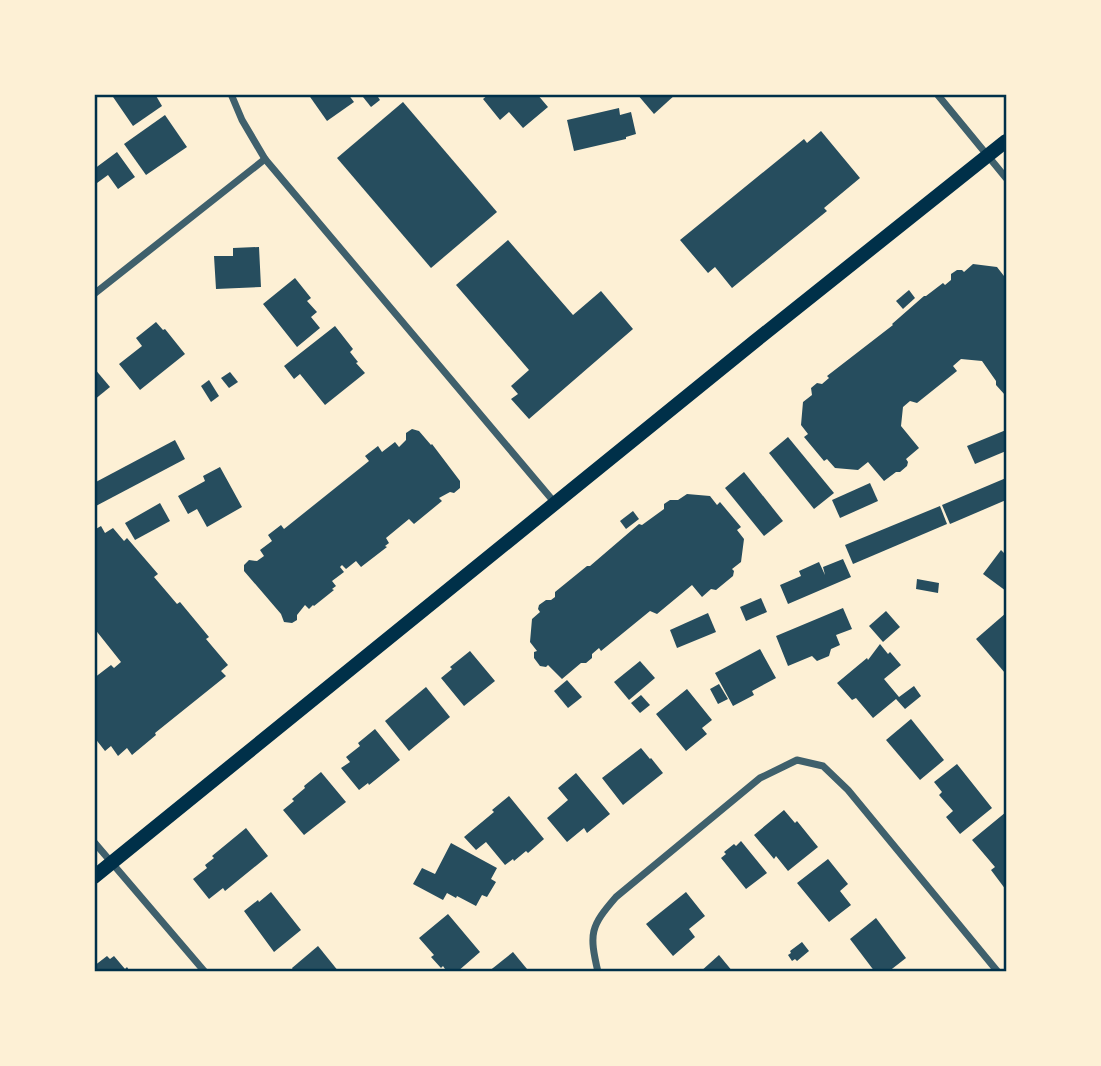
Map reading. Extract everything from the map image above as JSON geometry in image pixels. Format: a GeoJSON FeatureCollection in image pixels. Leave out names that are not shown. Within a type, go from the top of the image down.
{"type":"FeatureCollection","features":[{"type":"Feature","properties":{"kind":"main road"},"geometry":{"type":"LineString","coordinates":[[94,877],[1006,141]]}},
{"type":"Feature","properties":{"kind":"street"},"geometry":{"type":"LineString","coordinates":[[231,94],[242,120],[265,159],[556,504]]}},
{"type":"Feature","properties":{"kind":"street"},"geometry":{"type":"LineString","coordinates":[[937,94],[1006,178]]}},
{"type":"Feature","properties":{"kind":"street"},"geometry":{"type":"LineString","coordinates":[[94,294],[265,159]]}},
{"type":"Feature","properties":{"kind":"street"},"geometry":{"type":"LineString","coordinates":[[598,971],[592,941],[598,918],[617,897],[760,778],[797,760],[823,766],[848,790],[998,971]]}},
{"type":"Feature","properties":{"kind":"street"},"geometry":{"type":"LineString","coordinates":[[94,842],[205,971]]}},
{"type":"Feature","properties":{"kind":"building"},"geometry":{"type":"Polygon","coordinates":[[[111,94],[155,94],[162,106],[133,126],[111,94]]]}},
{"type":"Feature","properties":{"kind":"building"},"geometry":{"type":"Polygon","coordinates":[[[308,94],[348,94],[354,102],[327,121],[308,94]]]}},
{"type":"Feature","properties":{"kind":"building"},"geometry":{"type":"Polygon","coordinates":[[[376,94],[380,100],[371,107],[363,97],[376,94]]]}},
{"type":"Feature","properties":{"kind":"building"},"geometry":{"type":"Polygon","coordinates":[[[489,94],[537,94],[548,107],[523,128],[509,112],[500,120],[483,99],[489,94]]]}},
{"type":"Feature","properties":{"kind":"building"},"geometry":{"type":"Polygon","coordinates":[[[637,94],[676,94],[654,114],[637,94]]]}},
{"type":"Feature","properties":{"kind":"building"},"geometry":{"type":"Polygon","coordinates":[[[403,102],[497,212],[431,268],[337,158],[403,102]]]}},
{"type":"Feature","properties":{"kind":"building"},"geometry":{"type":"Polygon","coordinates":[[[619,108],[620,115],[631,112],[636,134],[626,139],[574,151],[567,120],[619,108]]]}},
{"type":"Feature","properties":{"kind":"building"},"geometry":{"type":"Polygon","coordinates":[[[165,115],[187,147],[146,175],[124,144],[165,115]]]}},
{"type":"Feature","properties":{"kind":"building"},"geometry":{"type":"Polygon","coordinates":[[[821,131],[860,178],[824,208],[827,211],[732,288],[715,267],[708,273],[680,240],[804,139],[807,143],[821,131]]]}},
{"type":"Feature","properties":{"kind":"building"},"geometry":{"type":"Polygon","coordinates":[[[117,152],[135,177],[118,189],[108,175],[97,183],[94,179],[94,169],[117,152]]]}},
{"type":"Feature","properties":{"kind":"building"},"geometry":{"type":"Polygon","coordinates":[[[508,240],[573,315],[601,291],[633,329],[529,419],[511,399],[518,394],[511,386],[529,370],[456,285],[508,240]]]}},
{"type":"Feature","properties":{"kind":"building"},"geometry":{"type":"Polygon","coordinates":[[[259,247],[261,287],[216,289],[214,256],[233,256],[233,248],[259,247]]]}},
{"type":"Feature","properties":{"kind":"building"},"geometry":{"type":"Polygon","coordinates":[[[973,264],[997,267],[1004,276],[1006,274],[1006,403],[1005,395],[982,361],[961,359],[953,366],[957,371],[917,403],[910,401],[903,407],[901,426],[919,448],[906,459],[907,466],[900,472],[884,481],[868,462],[858,470],[835,468],[827,459],[824,461],[804,437],[808,434],[801,425],[803,402],[812,395],[811,388],[817,383],[822,384],[829,378],[827,376],[893,325],[924,296],[943,283],[945,285],[951,280],[951,274],[957,270],[964,272],[973,264]]]}},
{"type":"Feature","properties":{"kind":"building"},"geometry":{"type":"Polygon","coordinates":[[[295,278],[311,298],[307,301],[317,312],[311,317],[320,328],[297,347],[263,304],[295,278]]]}},
{"type":"Feature","properties":{"kind":"building"},"geometry":{"type":"Polygon","coordinates":[[[909,290],[915,298],[903,309],[896,301],[909,290]]]}},
{"type":"Feature","properties":{"kind":"building"},"geometry":{"type":"Polygon","coordinates":[[[156,322],[185,354],[140,390],[119,364],[142,346],[136,338],[156,322]]]}},
{"type":"Feature","properties":{"kind":"building"},"geometry":{"type":"Polygon","coordinates":[[[335,326],[353,349],[350,352],[365,373],[325,405],[300,374],[294,379],[284,366],[335,326]]]}},
{"type":"Feature","properties":{"kind":"building"},"geometry":{"type":"Polygon","coordinates":[[[94,368],[110,387],[94,400],[94,368]]]}},
{"type":"Feature","properties":{"kind":"building"},"geometry":{"type":"Polygon","coordinates":[[[230,372],[238,382],[229,388],[221,378],[230,372]]]}},
{"type":"Feature","properties":{"kind":"building"},"geometry":{"type":"Polygon","coordinates":[[[209,380],[219,396],[211,402],[201,386],[209,380]]]}},
{"type":"Feature","properties":{"kind":"building"},"geometry":{"type":"Polygon","coordinates":[[[412,429],[419,431],[432,444],[460,481],[460,488],[439,498],[442,501],[414,524],[409,519],[386,538],[389,543],[385,546],[387,547],[361,567],[356,561],[346,569],[342,565],[340,567],[344,572],[332,581],[336,586],[332,589],[334,590],[309,609],[305,605],[297,615],[297,620],[292,623],[284,622],[281,614],[244,571],[244,565],[249,560],[257,561],[264,556],[260,550],[272,541],[268,535],[281,525],[284,529],[369,461],[365,456],[378,446],[382,452],[395,442],[399,447],[406,440],[406,433],[412,429]]]}},
{"type":"Feature","properties":{"kind":"building"},"geometry":{"type":"Polygon","coordinates":[[[1006,430],[1006,451],[975,464],[967,446],[1006,430]]]}},
{"type":"Feature","properties":{"kind":"building"},"geometry":{"type":"Polygon","coordinates":[[[788,437],[834,493],[814,509],[769,453],[788,437]]]}},
{"type":"Feature","properties":{"kind":"building"},"geometry":{"type":"Polygon","coordinates":[[[175,440],[185,459],[94,507],[94,483],[175,440]]]}},
{"type":"Feature","properties":{"kind":"building"},"geometry":{"type":"Polygon","coordinates":[[[220,467],[242,507],[207,527],[197,509],[188,514],[178,496],[205,481],[203,476],[220,467]]]}},
{"type":"Feature","properties":{"kind":"building"},"geometry":{"type":"Polygon","coordinates":[[[744,472],[783,521],[764,536],[725,488],[744,472]]]}},
{"type":"Feature","properties":{"kind":"building"},"geometry":{"type":"Polygon","coordinates":[[[1006,478],[1006,500],[950,524],[942,505],[1006,478]]]}},
{"type":"Feature","properties":{"kind":"building"},"geometry":{"type":"Polygon","coordinates":[[[870,483],[878,501],[840,518],[832,500],[870,483]]]}},
{"type":"Feature","properties":{"kind":"building"},"geometry":{"type":"Polygon","coordinates":[[[687,494],[710,496],[717,505],[720,502],[741,527],[737,530],[744,539],[741,562],[732,569],[733,576],[702,597],[692,585],[657,614],[650,611],[562,679],[548,665],[540,666],[534,658],[534,652],[537,651],[530,642],[532,619],[540,612],[539,605],[555,597],[555,592],[639,524],[642,525],[664,509],[664,504],[687,494]]]}},
{"type":"Feature","properties":{"kind":"building"},"geometry":{"type":"Polygon","coordinates":[[[160,503],[170,521],[135,540],[125,523],[160,503]]]}},
{"type":"Feature","properties":{"kind":"building"},"geometry":{"type":"Polygon","coordinates":[[[940,506],[947,524],[853,564],[845,545],[940,506]]]}},
{"type":"Feature","properties":{"kind":"building"},"geometry":{"type":"Polygon","coordinates":[[[633,511],[639,519],[626,529],[620,521],[633,511]]]}},
{"type":"Feature","properties":{"kind":"building"},"geometry":{"type":"Polygon","coordinates":[[[101,526],[105,533],[113,528],[124,541],[127,538],[158,574],[154,577],[177,604],[180,602],[228,665],[221,671],[226,676],[132,755],[127,748],[118,756],[111,746],[105,751],[94,737],[94,678],[111,665],[114,668],[121,662],[94,628],[94,530],[101,526]]]}},
{"type":"Feature","properties":{"kind":"building"},"geometry":{"type":"Polygon","coordinates":[[[1001,550],[1006,555],[1006,591],[983,574],[1001,550]]]}},
{"type":"Feature","properties":{"kind":"building"},"geometry":{"type":"Polygon","coordinates":[[[843,559],[851,577],[788,604],[780,585],[801,576],[799,571],[819,562],[825,575],[823,567],[843,559]]]}},
{"type":"Feature","properties":{"kind":"building"},"geometry":{"type":"Polygon","coordinates":[[[917,579],[939,583],[938,593],[916,589],[917,579]]]}},
{"type":"Feature","properties":{"kind":"building"},"geometry":{"type":"Polygon","coordinates":[[[761,598],[767,612],[746,621],[740,607],[761,598]]]}},
{"type":"Feature","properties":{"kind":"building"},"geometry":{"type":"Polygon","coordinates":[[[843,608],[852,629],[836,635],[840,645],[831,649],[829,656],[817,661],[812,656],[788,666],[776,636],[843,608]]]}},
{"type":"Feature","properties":{"kind":"building"},"geometry":{"type":"Polygon","coordinates":[[[886,611],[900,627],[883,642],[869,626],[886,611]]]}},
{"type":"Feature","properties":{"kind":"building"},"geometry":{"type":"Polygon","coordinates":[[[708,613],[716,632],[677,648],[670,630],[708,613]]]}},
{"type":"Feature","properties":{"kind":"building"},"geometry":{"type":"Polygon","coordinates":[[[1006,613],[1006,671],[1005,673],[976,639],[1006,613]]]}},
{"type":"Feature","properties":{"kind":"building"},"geometry":{"type":"Polygon","coordinates":[[[880,644],[901,665],[884,679],[899,697],[914,686],[921,696],[905,709],[896,699],[873,718],[856,698],[852,700],[837,683],[867,658],[868,660],[880,644]]]}},
{"type":"Feature","properties":{"kind":"building"},"geometry":{"type":"Polygon","coordinates":[[[760,649],[776,678],[752,691],[754,695],[733,706],[715,673],[760,649]]]}},
{"type":"Feature","properties":{"kind":"building"},"geometry":{"type":"Polygon","coordinates":[[[470,651],[495,681],[464,706],[441,678],[470,651]]]}},
{"type":"Feature","properties":{"kind":"building"},"geometry":{"type":"Polygon","coordinates":[[[640,661],[655,678],[629,700],[614,682],[640,661]]]}},
{"type":"Feature","properties":{"kind":"building"},"geometry":{"type":"Polygon","coordinates":[[[567,680],[582,697],[568,708],[554,691],[567,680]]]}},
{"type":"Feature","properties":{"kind":"building"},"geometry":{"type":"Polygon","coordinates":[[[719,684],[728,699],[718,704],[710,689],[719,684]]]}},
{"type":"Feature","properties":{"kind":"building"},"geometry":{"type":"Polygon","coordinates":[[[426,687],[450,717],[409,751],[385,721],[426,687]]]}},
{"type":"Feature","properties":{"kind":"building"},"geometry":{"type":"Polygon","coordinates":[[[687,689],[712,720],[702,728],[707,734],[686,751],[656,714],[687,689]]]}},
{"type":"Feature","properties":{"kind":"building"},"geometry":{"type":"Polygon","coordinates":[[[641,695],[650,705],[640,713],[631,703],[641,695]]]}},
{"type":"Feature","properties":{"kind":"building"},"geometry":{"type":"Polygon","coordinates":[[[911,719],[944,760],[920,780],[886,740],[911,719]]]}},
{"type":"Feature","properties":{"kind":"building"},"geometry":{"type":"Polygon","coordinates":[[[375,729],[400,760],[359,790],[341,768],[350,762],[346,757],[360,746],[358,743],[375,729]]]}},
{"type":"Feature","properties":{"kind":"building"},"geometry":{"type":"Polygon","coordinates":[[[641,748],[663,773],[623,805],[602,778],[641,748]]]}},
{"type":"Feature","properties":{"kind":"building"},"geometry":{"type":"Polygon","coordinates":[[[957,764],[992,808],[960,834],[946,817],[953,811],[939,795],[942,792],[934,782],[957,764]]]}},
{"type":"Feature","properties":{"kind":"building"},"geometry":{"type":"Polygon","coordinates":[[[321,772],[346,802],[304,835],[283,810],[294,801],[292,799],[304,786],[321,772]]]}},
{"type":"Feature","properties":{"kind":"building"},"geometry":{"type":"Polygon","coordinates":[[[576,773],[610,814],[587,833],[584,828],[567,842],[547,818],[568,800],[558,788],[576,773]]]}},
{"type":"Feature","properties":{"kind":"building"},"geometry":{"type":"Polygon","coordinates":[[[509,796],[544,839],[528,853],[526,851],[505,865],[486,842],[476,850],[464,837],[509,796]]]}},
{"type":"Feature","properties":{"kind":"building"},"geometry":{"type":"Polygon","coordinates":[[[784,810],[795,823],[797,821],[818,847],[788,871],[754,835],[784,810]]]}},
{"type":"Feature","properties":{"kind":"building"},"geometry":{"type":"Polygon","coordinates":[[[1006,812],[1006,890],[991,870],[995,867],[972,840],[1006,812]]]}},
{"type":"Feature","properties":{"kind":"building"},"geometry":{"type":"Polygon","coordinates":[[[246,828],[268,856],[225,891],[223,888],[209,899],[193,879],[207,868],[205,865],[214,858],[212,856],[246,828]]]}},
{"type":"Feature","properties":{"kind":"building"},"geometry":{"type":"Polygon","coordinates":[[[741,841],[767,873],[746,889],[721,858],[726,854],[724,852],[741,841]]]}},
{"type":"Feature","properties":{"kind":"building"},"geometry":{"type":"Polygon","coordinates":[[[451,843],[497,868],[491,879],[496,882],[487,897],[482,895],[476,906],[447,893],[443,900],[413,884],[422,868],[435,874],[451,843]]]}},
{"type":"Feature","properties":{"kind":"building"},"geometry":{"type":"Polygon","coordinates":[[[828,859],[848,884],[840,891],[851,905],[829,922],[797,883],[828,859]]]}},
{"type":"Feature","properties":{"kind":"building"},"geometry":{"type":"Polygon","coordinates":[[[271,892],[301,930],[274,952],[244,911],[271,892]]]}},
{"type":"Feature","properties":{"kind":"building"},"geometry":{"type":"Polygon","coordinates":[[[686,892],[705,916],[689,929],[695,937],[673,956],[646,924],[686,892]]]}},
{"type":"Feature","properties":{"kind":"building"},"geometry":{"type":"Polygon","coordinates":[[[448,914],[480,952],[457,972],[447,972],[443,966],[441,968],[419,938],[448,914]]]}},
{"type":"Feature","properties":{"kind":"building"},"geometry":{"type":"Polygon","coordinates":[[[876,918],[906,958],[888,972],[875,972],[850,939],[876,918]]]}},
{"type":"Feature","properties":{"kind":"building"},"geometry":{"type":"Polygon","coordinates":[[[802,942],[809,951],[797,961],[792,961],[788,955],[790,951],[802,942]]]}},
{"type":"Feature","properties":{"kind":"building"},"geometry":{"type":"Polygon","coordinates":[[[318,946],[339,972],[294,972],[292,968],[318,946]]]}},
{"type":"Feature","properties":{"kind":"building"},"geometry":{"type":"Polygon","coordinates":[[[513,952],[527,969],[525,972],[488,972],[513,952]]]}},
{"type":"Feature","properties":{"kind":"building"},"geometry":{"type":"Polygon","coordinates":[[[719,955],[733,972],[700,972],[719,955]]]}},
{"type":"Feature","properties":{"kind":"building"},"geometry":{"type":"Polygon","coordinates":[[[107,956],[110,959],[114,956],[130,972],[94,972],[94,966],[107,956]]]}}]}
